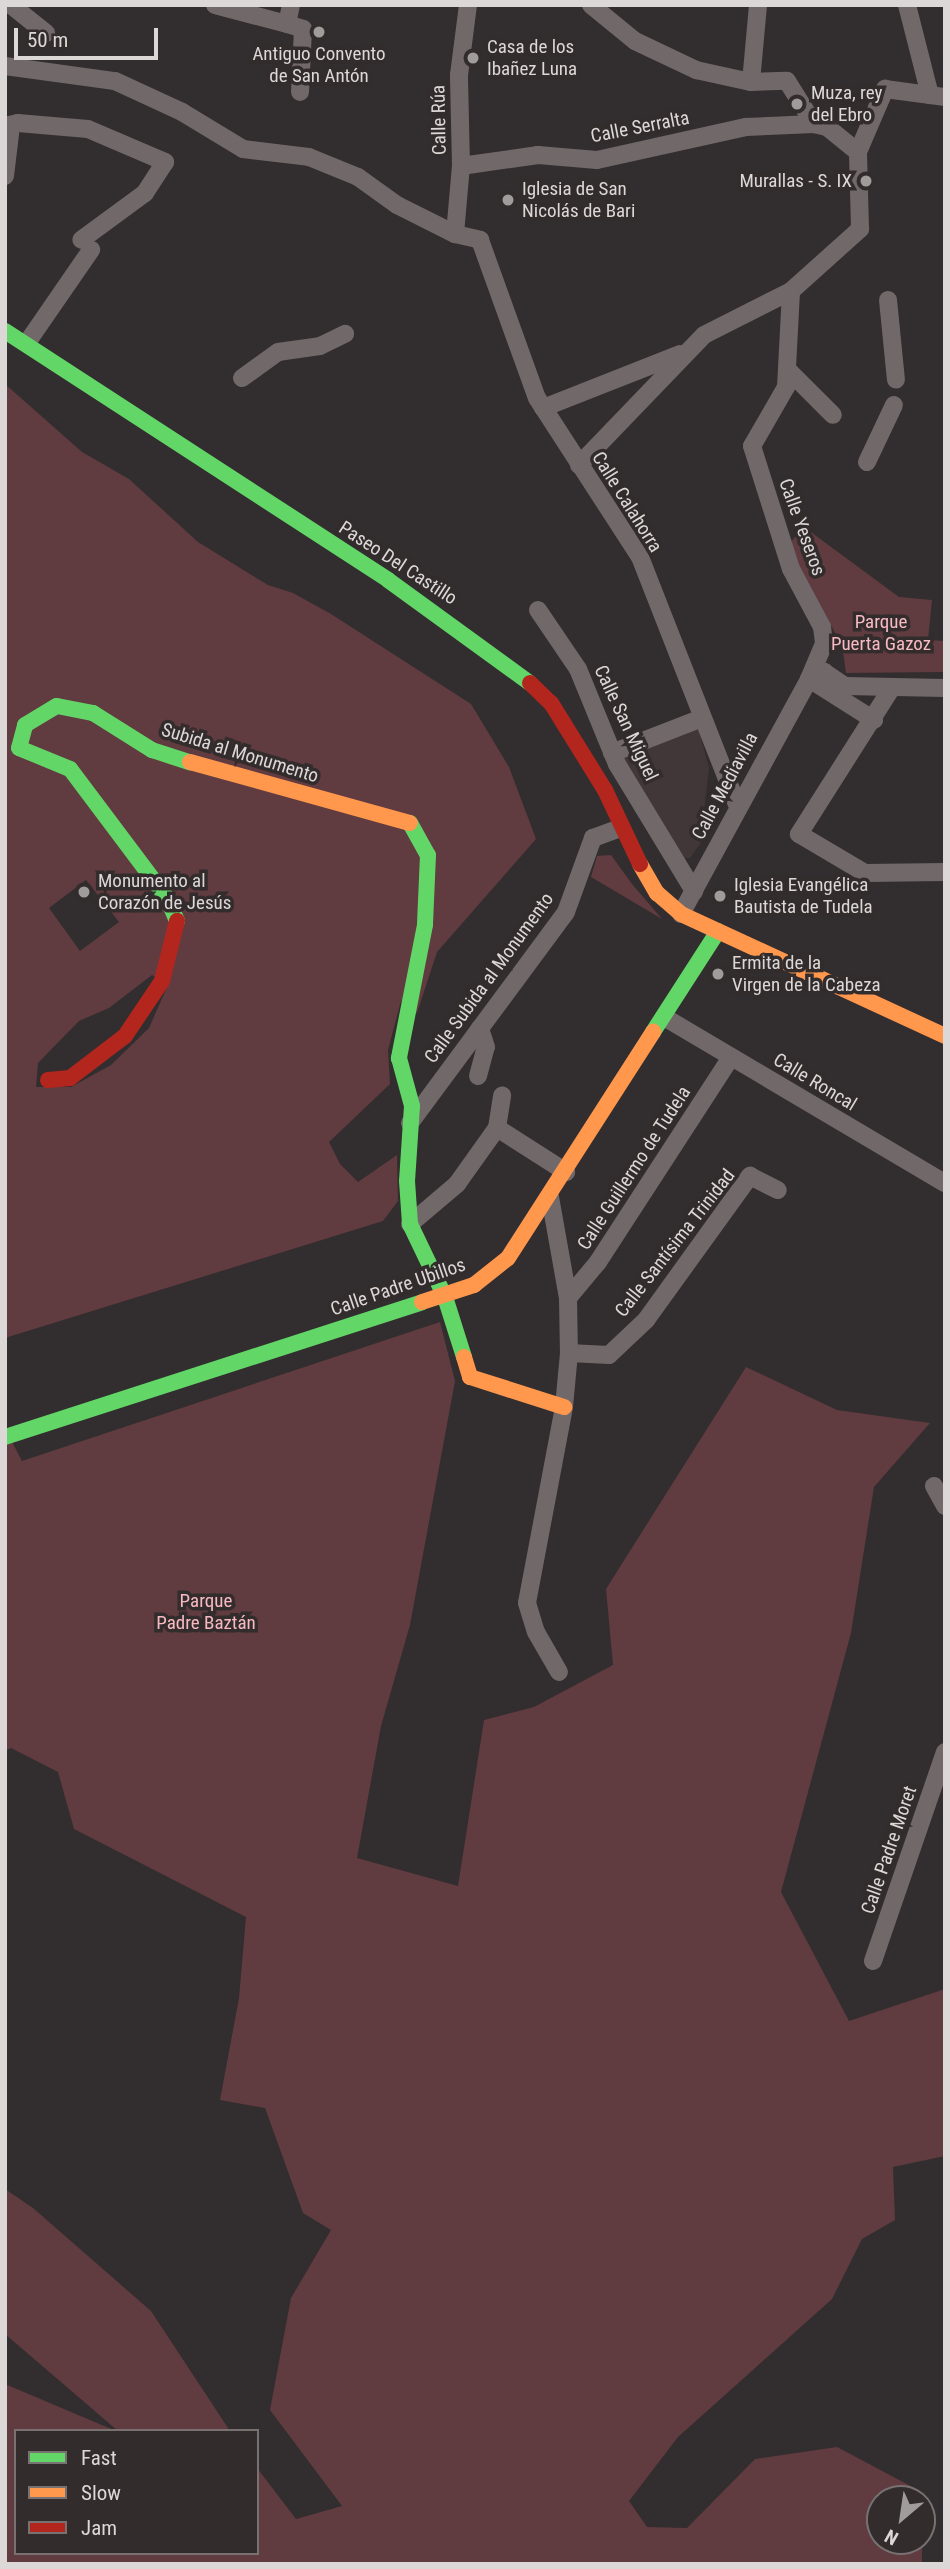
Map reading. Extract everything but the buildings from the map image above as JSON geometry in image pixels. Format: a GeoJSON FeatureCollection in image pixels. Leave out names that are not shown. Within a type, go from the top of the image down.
{"type":"FeatureCollection","features":[{"type":"Feature","properties":{"kind":"street"},"geometry":{"type":"LineString","coordinates":[[11,5],[46,33]]}},
{"type":"Feature","properties":{"kind":"street"},"geometry":{"type":"LineString","coordinates":[[215,5],[303,29],[300,92]]}},
{"type":"Feature","properties":{"kind":"street"},"geometry":{"type":"LineString","coordinates":[[287,24],[291,5]]}},
{"type":"Feature","properties":{"kind":"street","name":"Calle Rúa"},"geometry":{"type":"LineString","coordinates":[[454,234],[461,166],[458,75],[468,5]]}},
{"type":"Feature","properties":{"kind":"street"},"geometry":{"type":"LineString","coordinates":[[591,5],[635,41],[696,70],[751,82],[788,81],[821,125],[858,152]]}},
{"type":"Feature","properties":{"kind":"street"},"geometry":{"type":"LineString","coordinates":[[751,82],[758,5]]}},
{"type":"Feature","properties":{"kind":"street"},"geometry":{"type":"LineString","coordinates":[[579,465],[704,335],[791,291],[860,229],[858,152],[885,89],[938,96],[908,5]]}},
{"type":"Feature","properties":{"kind":"street"},"geometry":{"type":"LineString","coordinates":[[5,66],[115,81],[182,112],[243,149],[309,157],[358,177],[397,205],[454,234]]}},
{"type":"Feature","properties":{"kind":"street","name":"Calle Serralta"},"geometry":{"type":"LineString","coordinates":[[461,166],[538,155],[597,160],[746,127],[821,125]]}},
{"type":"Feature","properties":{"kind":"street"},"geometry":{"type":"LineString","coordinates":[[5,176],[8,126],[88,129],[165,162],[145,193],[86,245],[31,337]]}},
{"type":"Feature","properties":{"kind":"street","name":"Calle Calahorra"},"geometry":{"type":"LineString","coordinates":[[454,234],[480,240],[539,400],[639,557],[737,804]]}},
{"type":"Feature","properties":{"kind":"street","name":"Calle Yeseros"},"geometry":{"type":"LineString","coordinates":[[791,291],[789,371],[786,387],[752,446],[791,569],[821,627],[824,643],[809,679]]}},
{"type":"Feature","properties":{"kind":"street"},"geometry":{"type":"LineString","coordinates":[[888,300],[897,380]]}},
{"type":"Feature","properties":{"kind":"street","name":"Paseo Del Castillo"},"geometry":{"type":"LineString","coordinates":[[5,331],[491,649],[551,703],[605,790],[620,828],[657,893],[681,914],[945,1035]]}},
{"type":"Feature","properties":{"kind":"street"},"geometry":{"type":"LineString","coordinates":[[242,377],[278,352],[320,346],[345,334]]}},
{"type":"Feature","properties":{"kind":"street"},"geometry":{"type":"LineString","coordinates":[[539,400],[686,352]]}},
{"type":"Feature","properties":{"kind":"street"},"geometry":{"type":"LineString","coordinates":[[789,371],[833,415]]}},
{"type":"Feature","properties":{"kind":"street"},"geometry":{"type":"LineString","coordinates":[[867,462],[894,405]]}},
{"type":"Feature","properties":{"kind":"street","name":"Calle San Miguel"},"geometry":{"type":"LineString","coordinates":[[538,610],[578,669],[612,753],[694,891]]}},
{"type":"Feature","properties":{"kind":"street"},"geometry":{"type":"LineString","coordinates":[[874,720],[809,679],[824,671],[845,686],[945,688]]}},
{"type":"Feature","properties":{"kind":"street","name":"Calle Mediavilla"},"geometry":{"type":"LineString","coordinates":[[681,914],[737,804],[809,679]]}},
{"type":"Feature","properties":{"kind":"street"},"geometry":{"type":"LineString","coordinates":[[891,689],[874,720],[799,834],[865,873],[945,872]]}},
{"type":"Feature","properties":{"kind":"street","name":"Subida al Monumento"},"geometry":{"type":"LineString","coordinates":[[48,1080],[70,1077],[125,1036],[162,981],[179,926],[167,898],[70,769],[19,748],[25,725],[57,706],[93,713],[152,750],[266,786],[411,823],[428,855],[425,925],[399,1058],[412,1105],[410,1224],[444,1297]]}},
{"type":"Feature","properties":{"kind":"street"},"geometry":{"type":"LineString","coordinates":[[612,753],[702,718]]}},
{"type":"Feature","properties":{"kind":"street","name":"Calle Subida al Monumento"},"geometry":{"type":"LineString","coordinates":[[410,1123],[566,912],[593,838],[620,828]]}},
{"type":"Feature","properties":{"kind":"street","name":"Calle Padre Ubillos"},"geometry":{"type":"LineString","coordinates":[[5,1437],[444,1297],[474,1285],[508,1258],[566,1172],[718,931]]}},
{"type":"Feature","properties":{"kind":"street","name":"Calle Roncal"},"geometry":{"type":"LineString","coordinates":[[664,1017],[945,1183]]}},
{"type":"Feature","properties":{"kind":"street"},"geometry":{"type":"LineString","coordinates":[[478,1076],[486,1047],[480,1028]]}},
{"type":"Feature","properties":{"kind":"street","name":"Calle Guillermo de Tudela"},"geometry":{"type":"LineString","coordinates":[[568,1298],[598,1262],[731,1057]]}},
{"type":"Feature","properties":{"kind":"street"},"geometry":{"type":"LineString","coordinates":[[410,1224],[457,1184],[498,1128],[502,1095]]}},
{"type":"Feature","properties":{"kind":"street"},"geometry":{"type":"LineString","coordinates":[[498,1128],[566,1172]]}},
{"type":"Feature","properties":{"kind":"street","name":"Calle Santísima Trinidad"},"geometry":{"type":"LineString","coordinates":[[569,1353],[609,1355],[646,1320],[706,1233],[750,1176],[778,1189]]}},
{"type":"Feature","properties":{"kind":"street","name":"Calle Guillermo de Tudela"},"geometry":{"type":"LineString","coordinates":[[550,1196],[568,1298],[569,1353],[564,1407],[527,1603],[536,1632],[559,1672]]}},
{"type":"Feature","properties":{"kind":"street"},"geometry":{"type":"LineString","coordinates":[[444,1297],[470,1377],[564,1407]]}},
{"type":"Feature","properties":{"kind":"street"},"geometry":{"type":"LineString","coordinates":[[934,1486],[945,1506]]}},
{"type":"Feature","properties":{"kind":"street","name":"Calle Padre Moret"},"geometry":{"type":"LineString","coordinates":[[873,1961],[944,1758]]}},
{"type":"Feature","properties":{"kind":"shaded area"},"geometry":{"type":"Polygon","coordinates":[[[698,727],[709,768],[700,844],[690,858],[681,858],[622,758],[698,727]]]}},
{"type":"Feature","properties":{"kind":"green space"},"geometry":{"type":"Polygon","coordinates":[[[5,384],[82,452],[129,479],[198,542],[268,585],[293,593],[331,614],[471,704],[509,767],[536,839],[437,952],[417,1013],[401,1001],[388,1050],[390,1084],[329,1142],[340,1164],[358,1182],[397,1155],[398,1201],[383,1221],[5,1338],[5,384]],[[86,880],[49,908],[80,951],[119,922],[86,880]],[[152,975],[109,1008],[79,1021],[38,1063],[36,1087],[71,1087],[111,1065],[149,1028],[168,985],[152,975]]]}},
{"type":"Feature","properties":{"kind":"green space","name":"Parque Puerta Gazoz"},"geometry":{"type":"Polygon","coordinates":[[[804,527],[899,597],[932,600],[928,640],[945,641],[945,672],[846,673],[842,645],[793,558],[790,543],[804,527]]]}},
{"type":"Feature","properties":{"kind":"green space"},"geometry":{"type":"Polygon","coordinates":[[[611,855],[662,919],[591,877],[597,856],[611,855]]]}},
{"type":"Feature","properties":{"kind":"green space","name":"Parque Padre Baztán"},"geometry":{"type":"Polygon","coordinates":[[[440,1322],[455,1381],[410,1625],[381,1726],[357,1858],[458,1886],[484,1720],[534,1707],[613,1665],[606,1589],[746,1367],[837,1410],[930,1423],[874,1487],[851,1633],[781,1892],[849,2021],[945,1989],[945,2156],[893,2167],[895,2220],[862,2239],[832,2299],[678,2437],[629,2501],[647,2527],[687,2528],[755,2459],[837,2447],[909,2485],[866,2485],[866,2555],[922,2555],[922,2564],[5,2564],[5,2384],[111,2429],[14,2429],[14,2555],[259,2555],[259,2471],[296,2519],[342,2506],[270,2410],[291,2298],[331,2230],[303,2213],[265,2108],[220,2100],[239,1998],[246,1917],[74,1829],[58,1772],[11,1748],[5,1751],[5,1439],[10,1438],[22,1461],[440,1322]]]}},
{"type":"Feature","properties":{"kind":"green space"},"geometry":{"type":"Polygon","coordinates":[[[5,2189],[33,2208],[151,2311],[229,2429],[116,2429],[5,2334],[5,2189]]]}},
{"type":"Feature","properties":{"kind":"traffic: fast"},"geometry":{"type":"LineString","coordinates":[[5,331],[388,580],[530,683]]}},
{"type":"Feature","properties":{"kind":"traffic: fast"},"geometry":{"type":"LineString","coordinates":[[177,921],[167,898],[70,769],[19,748],[25,725],[57,706],[93,713],[152,750],[190,762]]}},
{"type":"Feature","properties":{"kind":"traffic: fast"},"geometry":{"type":"LineString","coordinates":[[410,823],[428,855],[425,925],[399,1058],[412,1106],[407,1181],[410,1224],[445,1297],[464,1357]]}},
{"type":"Feature","properties":{"kind":"traffic: fast"},"geometry":{"type":"LineString","coordinates":[[653,1032],[718,931]]}},
{"type":"Feature","properties":{"kind":"traffic: fast"},"geometry":{"type":"LineString","coordinates":[[5,1437],[422,1302]]}},
{"type":"Feature","properties":{"kind":"traffic: slow"},"geometry":{"type":"LineString","coordinates":[[190,762],[410,823]]}},
{"type":"Feature","properties":{"kind":"traffic: slow"},"geometry":{"type":"LineString","coordinates":[[640,864],[657,893],[681,914],[945,1036]]}},
{"type":"Feature","properties":{"kind":"traffic: slow"},"geometry":{"type":"LineString","coordinates":[[422,1302],[474,1285],[508,1258],[653,1032]]}},
{"type":"Feature","properties":{"kind":"traffic: slow"},"geometry":{"type":"LineString","coordinates":[[464,1357],[470,1377],[564,1407]]}},
{"type":"Feature","properties":{"kind":"traffic: jam"},"geometry":{"type":"LineString","coordinates":[[530,683],[551,703],[605,790],[640,864]]}},
{"type":"Feature","properties":{"kind":"traffic: jam"},"geometry":{"type":"LineString","coordinates":[[48,1080],[70,1078],[125,1036],[162,981],[177,921]]}},
{"type":"Feature","properties":{"kind":"place","name":"Antiguo Convento de San Antón"},"geometry":{"type":"Point","coordinates":[319,32]}},
{"type":"Feature","properties":{"kind":"place","name":"Casa de los Ibañez Luna"},"geometry":{"type":"Point","coordinates":[473,58]}},
{"type":"Feature","properties":{"kind":"place","name":"Muza, rey del Ebro"},"geometry":{"type":"Point","coordinates":[797,104]}},
{"type":"Feature","properties":{"kind":"place","name":"Murallas - S. IX"},"geometry":{"type":"Point","coordinates":[866,181]}},
{"type":"Feature","properties":{"kind":"place","name":"Iglesia de San Nicolás de Bari"},"geometry":{"type":"Point","coordinates":[508,200]}},
{"type":"Feature","properties":{"kind":"place","name":"Monumento al Corazón de Jesús"},"geometry":{"type":"Point","coordinates":[84,892]}},
{"type":"Feature","properties":{"kind":"place","name":"Iglesia Evangélica Bautista de Tudela"},"geometry":{"type":"Point","coordinates":[720,896]}},
{"type":"Feature","properties":{"kind":"place","name":"Ermita de la Virgen de la Cabeza"},"geometry":{"type":"Point","coordinates":[718,974]}}]}
